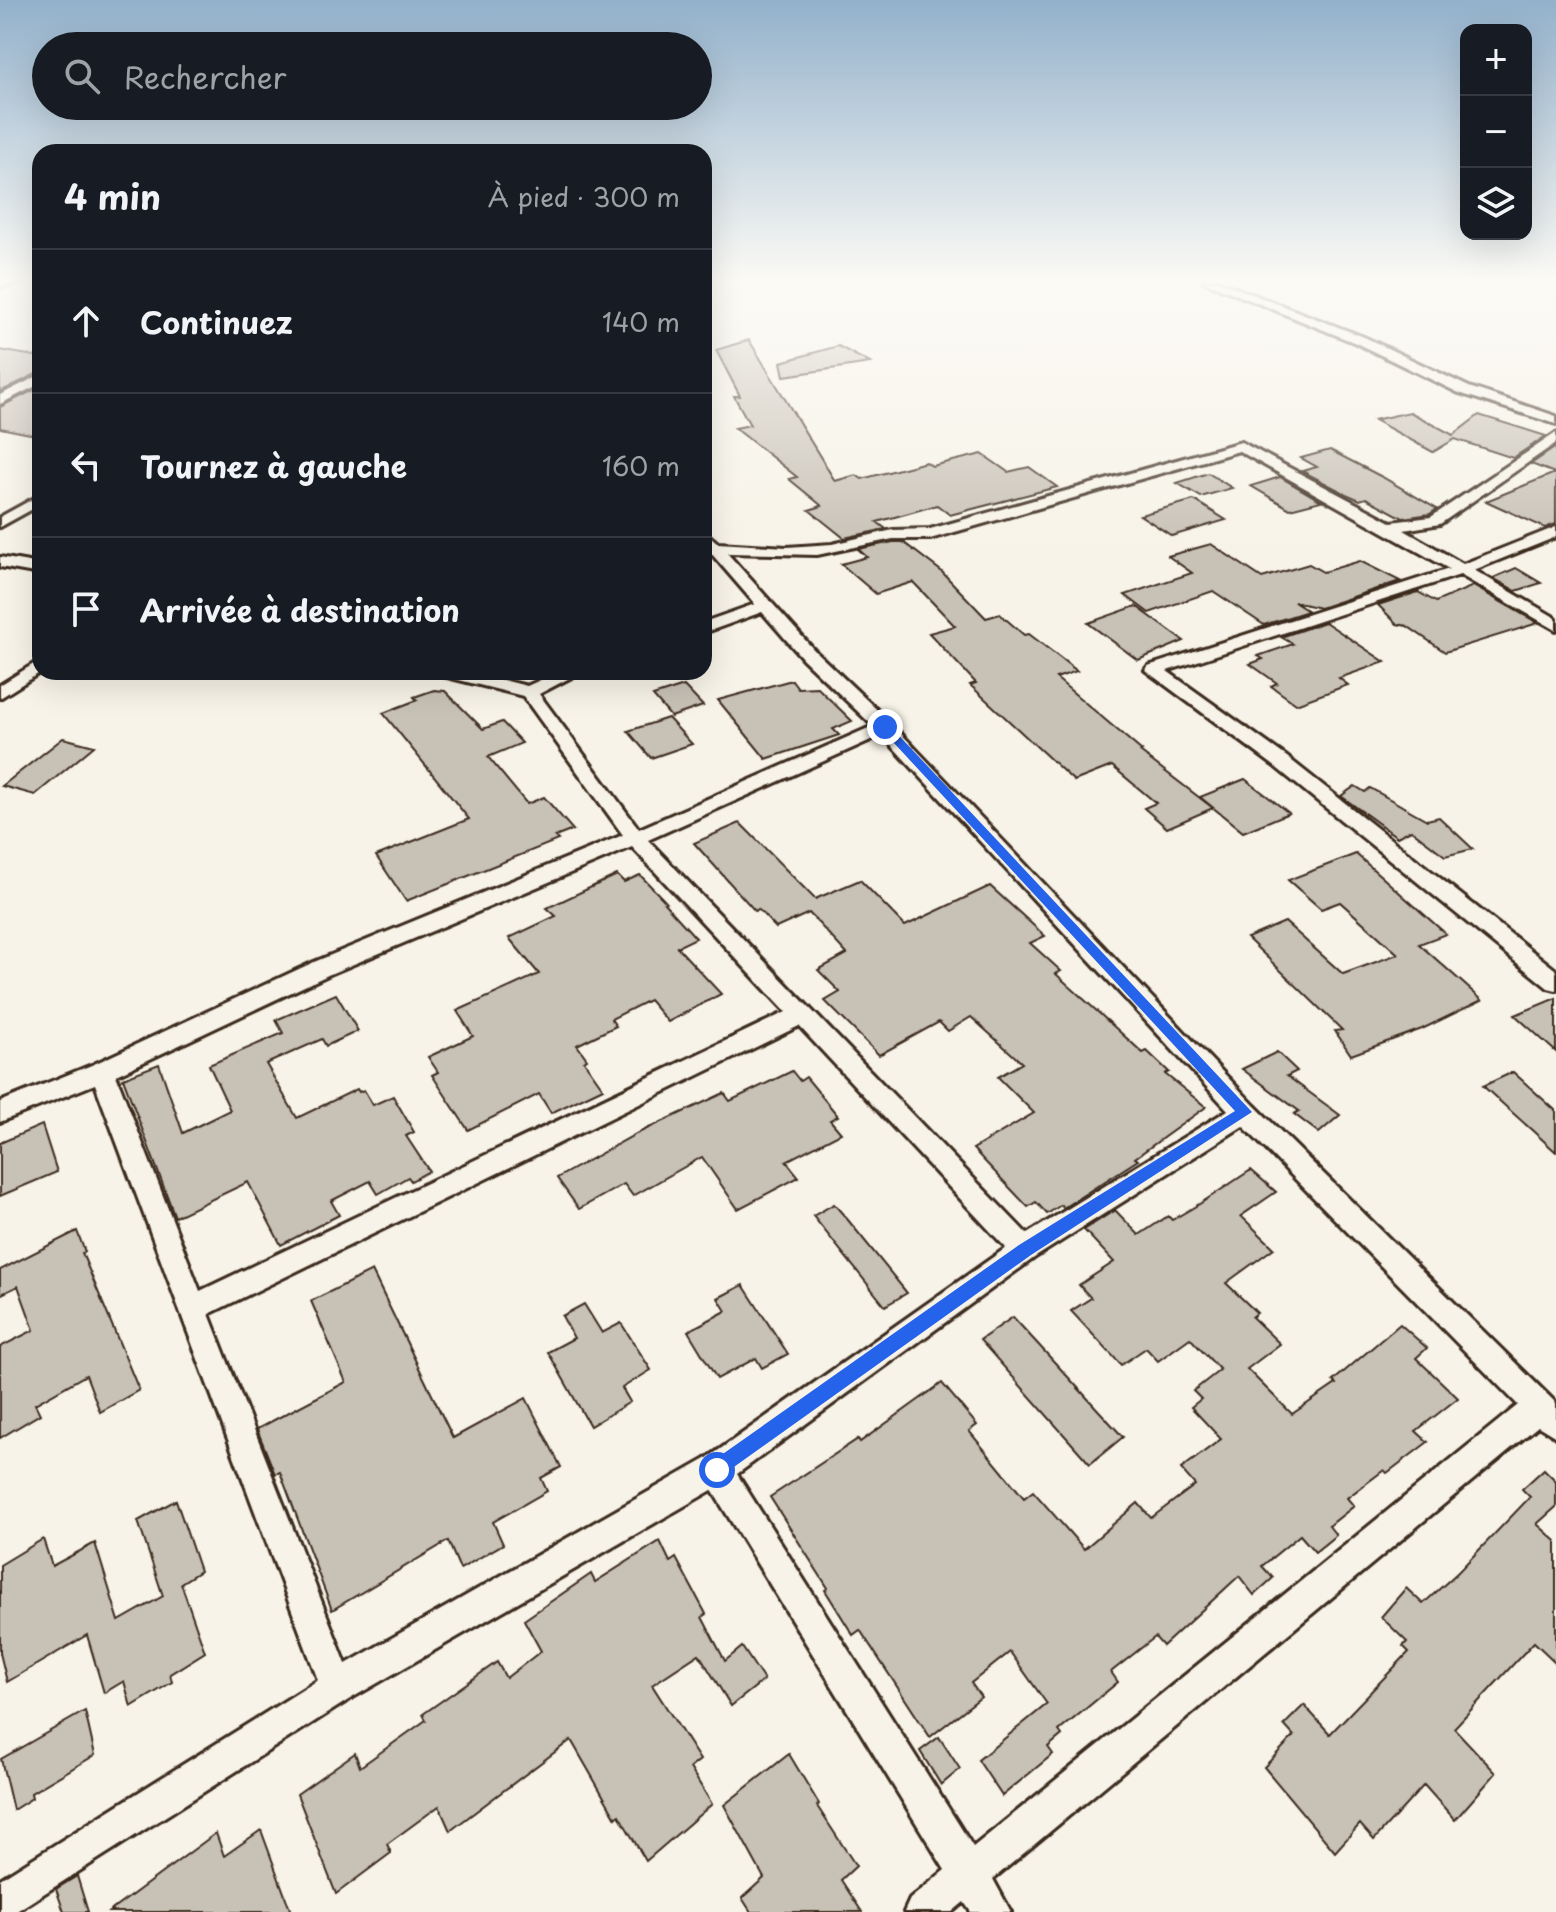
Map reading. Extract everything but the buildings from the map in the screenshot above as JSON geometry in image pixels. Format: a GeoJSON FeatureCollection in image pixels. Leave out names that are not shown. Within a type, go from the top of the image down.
{"type":"FeatureCollection","features":[{"type":"Feature","properties":{"kind":"street"},"geometry":{"type":"LineString","coordinates":[[1423,370],[1464,390],[1556,420]]}},
{"type":"Feature","properties":{"kind":"street"},"geometry":{"type":"LineString","coordinates":[[0,400],[32,383]]}},
{"type":"Feature","properties":{"kind":"street"},"geometry":{"type":"LineString","coordinates":[[1389,527],[1435,521],[1556,437]]}},
{"type":"Feature","properties":{"kind":"street"},"geometry":{"type":"LineString","coordinates":[[712,543],[778,553],[832,549],[911,530],[930,534],[1241,446],[1389,527],[1556,625]]}},
{"type":"Feature","properties":{"kind":"street"},"geometry":{"type":"LineString","coordinates":[[0,523],[32,504]]}},
{"type":"Feature","properties":{"kind":"street"},"geometry":{"type":"LineString","coordinates":[[1556,532],[1461,570],[1154,670],[1280,761],[1556,982]]}},
{"type":"Feature","properties":{"kind":"street"},"geometry":{"type":"LineString","coordinates":[[712,546],[809,655],[885,727],[1245,1112],[1548,1415],[923,1912]]}},
{"type":"Feature","properties":{"kind":"street"},"geometry":{"type":"LineString","coordinates":[[0,562],[32,568]]}},
{"type":"Feature","properties":{"kind":"street"},"geometry":{"type":"LineString","coordinates":[[712,625],[766,605]]}},
{"type":"Feature","properties":{"kind":"street"},"geometry":{"type":"LineString","coordinates":[[0,693],[32,671]]}},
{"type":"Feature","properties":{"kind":"street"},"geometry":{"type":"LineString","coordinates":[[481,680],[529,692],[555,680]]}},
{"type":"Feature","properties":{"kind":"street"},"geometry":{"type":"LineString","coordinates":[[529,692],[635,838],[1025,1250]]}},
{"type":"Feature","properties":{"kind":"street"},"geometry":{"type":"LineString","coordinates":[[0,1112],[102,1071],[322,968],[635,838],[885,727]]}},
{"type":"Feature","properties":{"kind":"street"},"geometry":{"type":"LineString","coordinates":[[193,1308],[803,1014]]}},
{"type":"Feature","properties":{"kind":"street"},"geometry":{"type":"LineString","coordinates":[[102,1071],[338,1687]]}},
{"type":"Feature","properties":{"kind":"street"},"geometry":{"type":"LineString","coordinates":[[0,1900],[338,1687],[717,1470],[1025,1250],[1245,1112]]}},
{"type":"Feature","properties":{"kind":"street"},"geometry":{"type":"LineString","coordinates":[[717,1470],[992,1912]]}},
{"type":"Feature","properties":{"kind":"route"},"geometry":{"type":"LineString","coordinates":[[717,1470],[1025,1250],[1245,1112],[885,727]]}}]}
